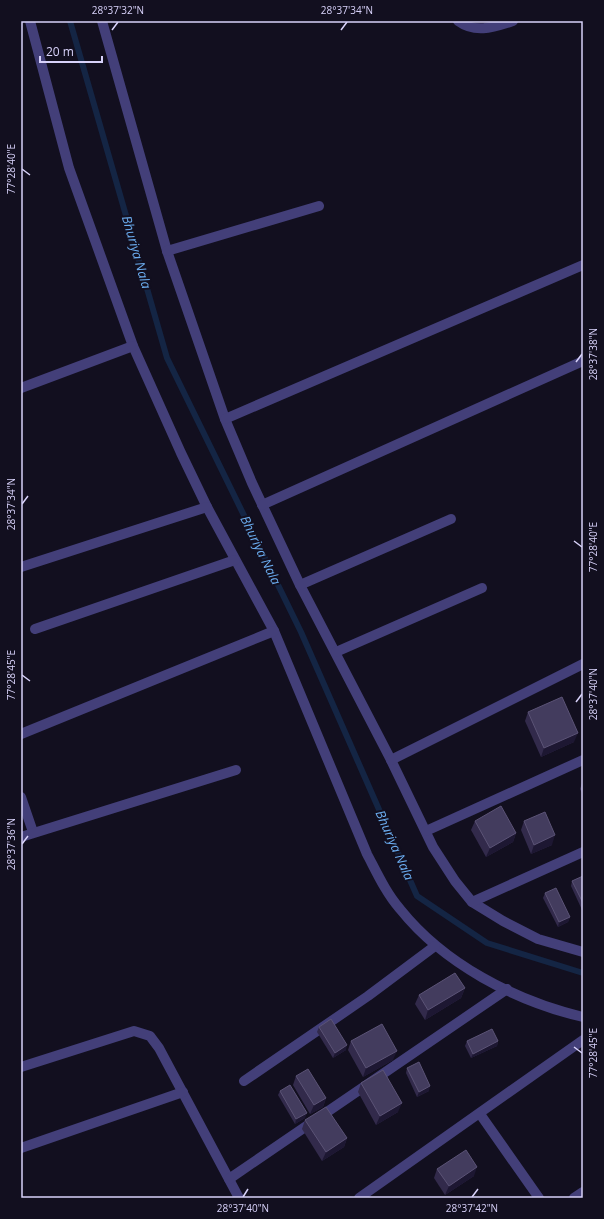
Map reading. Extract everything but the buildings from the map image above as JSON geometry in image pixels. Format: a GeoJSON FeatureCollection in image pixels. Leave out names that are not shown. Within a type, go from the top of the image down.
{"type":"FeatureCollection","features":[{"type":"Feature","properties":{"kind":"street"},"geometry":{"type":"LineString","coordinates":[[30,21],[69,168],[133,346],[181,454],[207,507],[274,631],[367,854],[383,885],[400,909],[434,946],[476,974],[539,1004],[583,1017]]}},
{"type":"Feature","properties":{"kind":"street"},"geometry":{"type":"LineString","coordinates":[[102,21],[167,251],[224,418],[262,505],[300,585],[336,652],[426,831],[455,881],[472,902],[503,921],[538,939],[583,952]]}},
{"type":"Feature","properties":{"kind":"street"},"geometry":{"type":"LineString","coordinates":[[458,21],[476,29],[489,28],[513,21]]}},
{"type":"Feature","properties":{"kind":"street"},"geometry":{"type":"LineString","coordinates":[[167,251],[319,206]]}},
{"type":"Feature","properties":{"kind":"street"},"geometry":{"type":"LineString","coordinates":[[224,418],[583,266]]}},
{"type":"Feature","properties":{"kind":"street"},"geometry":{"type":"LineString","coordinates":[[21,388],[133,346]]}},
{"type":"Feature","properties":{"kind":"street"},"geometry":{"type":"LineString","coordinates":[[262,505],[583,361]]}},
{"type":"Feature","properties":{"kind":"street"},"geometry":{"type":"LineString","coordinates":[[21,567],[207,507]]}},
{"type":"Feature","properties":{"kind":"street"},"geometry":{"type":"LineString","coordinates":[[300,585],[451,519]]}},
{"type":"Feature","properties":{"kind":"street"},"geometry":{"type":"LineString","coordinates":[[35,629],[235,560]]}},
{"type":"Feature","properties":{"kind":"street"},"geometry":{"type":"LineString","coordinates":[[336,652],[482,588]]}},
{"type":"Feature","properties":{"kind":"street"},"geometry":{"type":"LineString","coordinates":[[21,734],[274,631]]}},
{"type":"Feature","properties":{"kind":"street"},"geometry":{"type":"LineString","coordinates":[[391,760],[583,664]]}},
{"type":"Feature","properties":{"kind":"street"},"geometry":{"type":"LineString","coordinates":[[426,831],[583,760]]}},
{"type":"Feature","properties":{"kind":"street"},"geometry":{"type":"LineString","coordinates":[[21,837],[236,770]]}},
{"type":"Feature","properties":{"kind":"street"},"geometry":{"type":"LineString","coordinates":[[21,797],[34,832]]}},
{"type":"Feature","properties":{"kind":"street"},"geometry":{"type":"LineString","coordinates":[[472,902],[583,852]]}},
{"type":"Feature","properties":{"kind":"street"},"geometry":{"type":"LineString","coordinates":[[244,1081],[368,996],[434,946]]}},
{"type":"Feature","properties":{"kind":"street"},"geometry":{"type":"LineString","coordinates":[[229,1179],[507,989]]}},
{"type":"Feature","properties":{"kind":"street"},"geometry":{"type":"LineString","coordinates":[[21,1067],[134,1031],[142,1032],[150,1036],[159,1048],[239,1198]]}},
{"type":"Feature","properties":{"kind":"street"},"geometry":{"type":"LineString","coordinates":[[359,1198],[583,1040]]}},
{"type":"Feature","properties":{"kind":"street"},"geometry":{"type":"LineString","coordinates":[[21,1148],[183,1092]]}},
{"type":"Feature","properties":{"kind":"street"},"geometry":{"type":"LineString","coordinates":[[480,1114],[539,1198]]}},
{"type":"Feature","properties":{"kind":"street"},"geometry":{"type":"LineString","coordinates":[[574,1198],[583,1192]]}},
{"type":"Feature","properties":{"kind":"waterway","name":"Bhuriya Nala"},"geometry":{"type":"LineString","coordinates":[[70,21],[167,358],[301,632],[417,896],[487,943],[583,973]]}}]}
